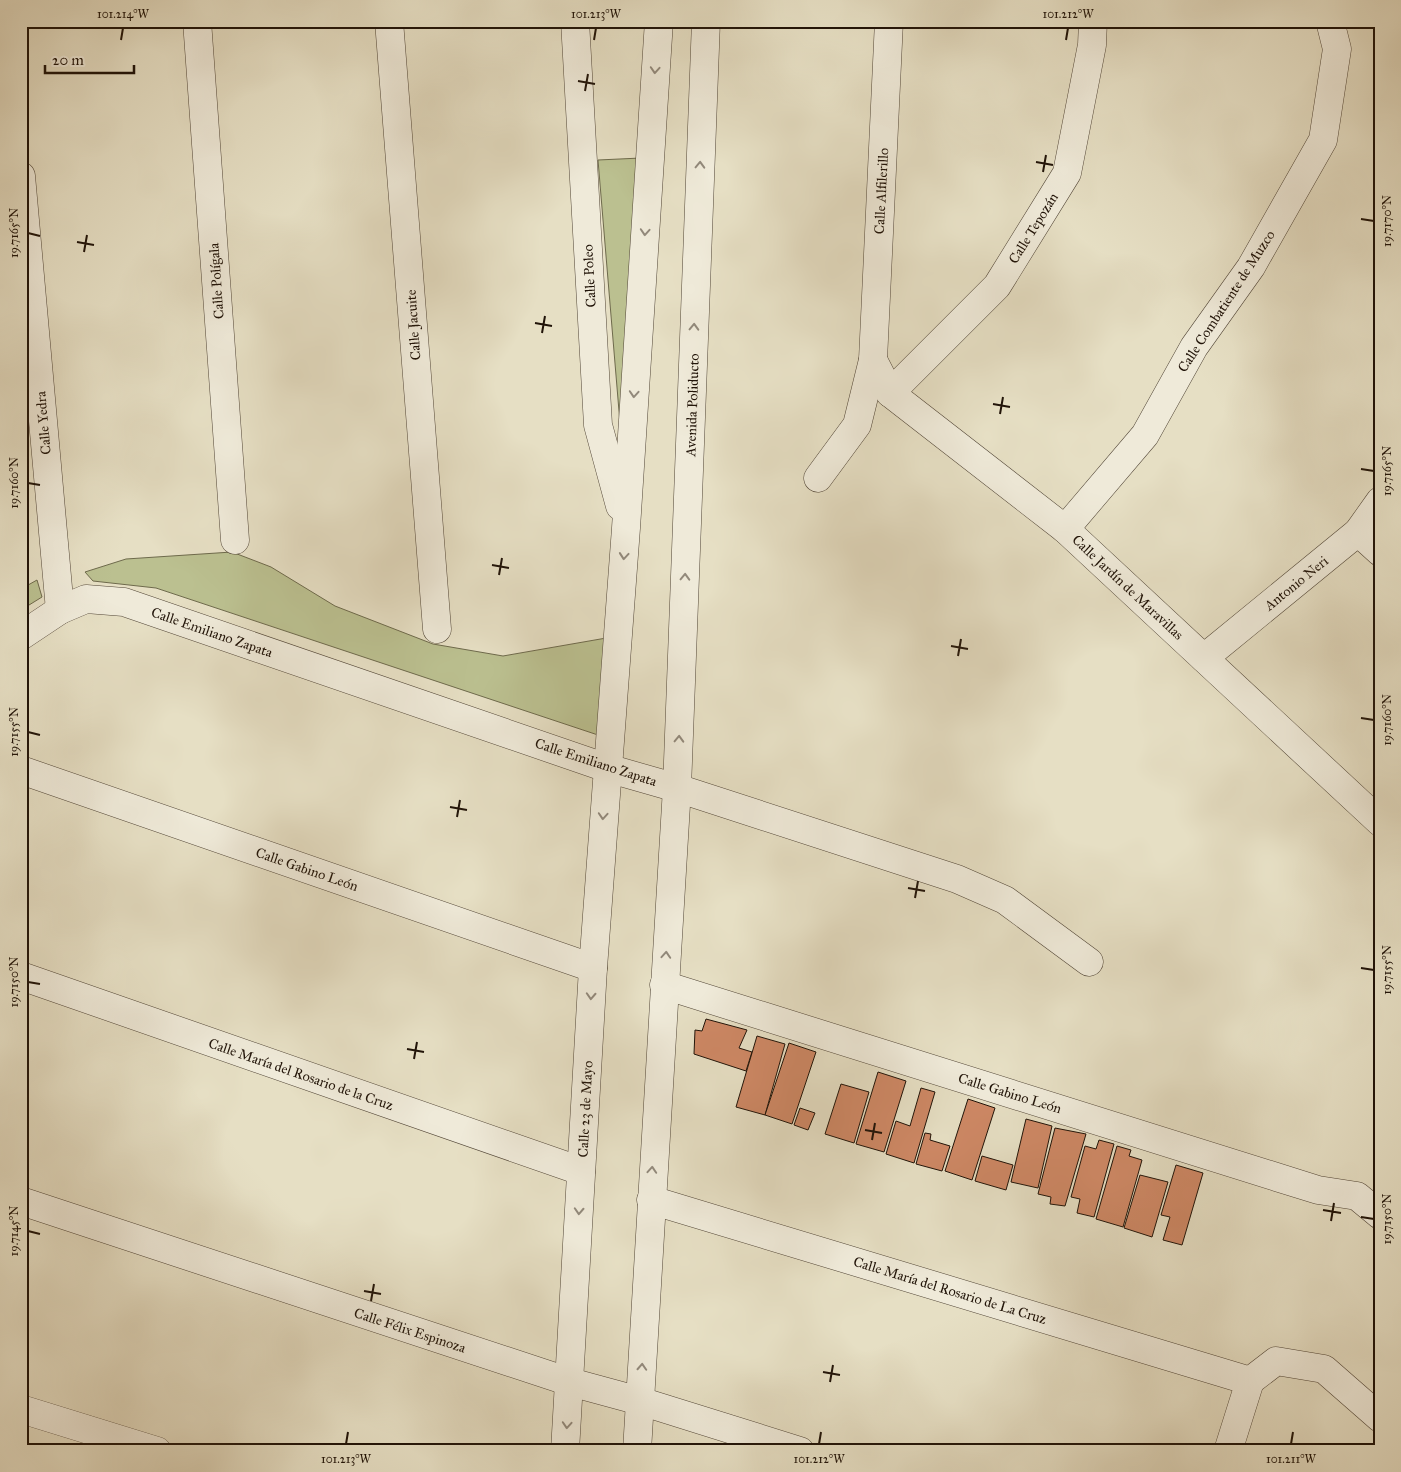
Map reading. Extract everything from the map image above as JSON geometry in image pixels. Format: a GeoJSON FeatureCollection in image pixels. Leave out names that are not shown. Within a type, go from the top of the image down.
{"type":"FeatureCollection","features":[{"type":"Feature","properties":{"kind":"street","name":"Calle Polígala"},"geometry":{"type":"LineString","coordinates":[[197,21],[235,540]]}},
{"type":"Feature","properties":{"kind":"street","name":"Calle Jacuite"},"geometry":{"type":"LineString","coordinates":[[389,21],[437,630]]}},
{"type":"Feature","properties":{"kind":"street","name":"Calle Poleo"},"geometry":{"type":"LineString","coordinates":[[575,21],[598,425],[626,528]]}},
{"type":"Feature","properties":{"kind":"street"},"geometry":{"type":"LineString","coordinates":[[607,768],[626,528],[659,21]]}},
{"type":"Feature","properties":{"kind":"street","name":"Avenida Poliducto"},"geometry":{"type":"LineString","coordinates":[[677,788],[706,21]]}},
{"type":"Feature","properties":{"kind":"street","name":"Calle Alfilerillo"},"geometry":{"type":"LineString","coordinates":[[873,360],[889,21]]}},
{"type":"Feature","properties":{"kind":"street","name":"Calle Tepozán"},"geometry":{"type":"LineString","coordinates":[[890,393],[997,286],[1067,173],[1092,45],[1093,21]]}},
{"type":"Feature","properties":{"kind":"street","name":"Calle Combatiente de Muzco"},"geometry":{"type":"LineString","coordinates":[[1064,529],[1145,435],[1194,347],[1251,267],[1323,140],[1337,49],[1330,21]]}},
{"type":"Feature","properties":{"kind":"street","name":"Calle Yedra"},"geometry":{"type":"LineString","coordinates":[[21,176],[60,610]]}},
{"type":"Feature","properties":{"kind":"street"},"geometry":{"type":"LineString","coordinates":[[818,478],[857,425],[873,360]]}},
{"type":"Feature","properties":{"kind":"street","name":"Calle Jardín de Maravillas"},"geometry":{"type":"LineString","coordinates":[[873,360],[890,393],[1064,529],[1380,822]]}},
{"type":"Feature","properties":{"kind":"street","name":"Antonio Neri"},"geometry":{"type":"LineString","coordinates":[[1204,658],[1358,532],[1380,501]]}},
{"type":"Feature","properties":{"kind":"street"},"geometry":{"type":"LineString","coordinates":[[1358,532],[1380,552]]}},
{"type":"Feature","properties":{"kind":"street","name":"Calle Emiliano Zapata"},"geometry":{"type":"LineString","coordinates":[[60,610],[86,600],[124,602],[607,768],[677,788],[958,879],[1005,900],[1089,962]]}},
{"type":"Feature","properties":{"kind":"street"},"geometry":{"type":"LineString","coordinates":[[21,636],[60,610]]}},
{"type":"Feature","properties":{"kind":"street","name":"Calle 23 de Mayo"},"geometry":{"type":"LineString","coordinates":[[565,1451],[592,968],[607,768]]}},
{"type":"Feature","properties":{"kind":"street","name":"Calle Gabino León"},"geometry":{"type":"LineString","coordinates":[[21,770],[592,968]]}},
{"type":"Feature","properties":{"kind":"street"},"geometry":{"type":"LineString","coordinates":[[637,1451],[650,1200],[677,788]]}},
{"type":"Feature","properties":{"kind":"street","name":"Calle María del Rosario de la Cruz"},"geometry":{"type":"LineString","coordinates":[[21,976],[581,1171]]}},
{"type":"Feature","properties":{"kind":"street","name":"Calle Gabino León"},"geometry":{"type":"LineString","coordinates":[[664,985],[1309,1187],[1357,1196],[1380,1215]]}},
{"type":"Feature","properties":{"kind":"street","name":"Calle María del Rosario de La Cruz"},"geometry":{"type":"LineString","coordinates":[[650,1200],[1250,1381]]}},
{"type":"Feature","properties":{"kind":"street","name":"Calle Félix Espinoza"},"geometry":{"type":"LineString","coordinates":[[21,1201],[570,1382],[640,1401],[800,1451]]}},
{"type":"Feature","properties":{"kind":"street"},"geometry":{"type":"LineString","coordinates":[[1228,1451],[1250,1381],[1276,1361],[1324,1369],[1380,1418]]}},
{"type":"Feature","properties":{"kind":"street"},"geometry":{"type":"LineString","coordinates":[[21,1409],[157,1451]]}},
{"type":"Feature","properties":{"kind":"green space"},"geometry":{"type":"Polygon","coordinates":[[[641,158],[623,459],[598,160],[641,158]]]}},
{"type":"Feature","properties":{"kind":"green space"},"geometry":{"type":"Polygon","coordinates":[[[232,552],[271,567],[335,606],[433,644],[503,656],[612,637],[604,737],[156,588],[93,581],[85,572],[126,559],[232,552]]]}},
{"type":"Feature","properties":{"kind":"green space"},"geometry":{"type":"Polygon","coordinates":[[[37,580],[42,597],[21,610],[21,589],[37,580]]]}},
{"type":"Feature","properties":{"kind":"building"},"geometry":{"type":"Polygon","coordinates":[[[706,1019],[747,1030],[739,1048],[752,1052],[746,1071],[694,1054],[695,1030],[702,1031],[706,1019]]]}},
{"type":"Feature","properties":{"kind":"building"},"geometry":{"type":"Polygon","coordinates":[[[757,1036],[785,1044],[765,1115],[736,1107],[757,1036]]]}},
{"type":"Feature","properties":{"kind":"building"},"geometry":{"type":"Polygon","coordinates":[[[789,1043],[816,1052],[792,1124],[765,1115],[789,1043]]]}},
{"type":"Feature","properties":{"kind":"building"},"geometry":{"type":"Polygon","coordinates":[[[878,1072],[906,1081],[884,1152],[856,1144],[878,1072]]]}},
{"type":"Feature","properties":{"kind":"building"},"geometry":{"type":"Polygon","coordinates":[[[841,1084],[869,1092],[854,1143],[825,1134],[841,1084]]]}},
{"type":"Feature","properties":{"kind":"building"},"geometry":{"type":"Polygon","coordinates":[[[921,1088],[935,1092],[914,1163],[886,1154],[896,1121],[910,1126],[921,1088]]]}},
{"type":"Feature","properties":{"kind":"building"},"geometry":{"type":"Polygon","coordinates":[[[968,1099],[995,1108],[972,1180],[945,1171],[968,1099]]]}},
{"type":"Feature","properties":{"kind":"building"},"geometry":{"type":"Polygon","coordinates":[[[800,1108],[815,1113],[808,1130],[794,1125],[800,1108]]]}},
{"type":"Feature","properties":{"kind":"building"},"geometry":{"type":"Polygon","coordinates":[[[1026,1119],[1052,1126],[1038,1188],[1011,1182],[1026,1119]]]}},
{"type":"Feature","properties":{"kind":"building"},"geometry":{"type":"Polygon","coordinates":[[[1055,1128],[1086,1134],[1065,1206],[1050,1204],[1051,1197],[1038,1194],[1055,1128]]]}},
{"type":"Feature","properties":{"kind":"building"},"geometry":{"type":"Polygon","coordinates":[[[925,1133],[931,1134],[930,1140],[950,1146],[942,1171],[916,1164],[925,1133]]]}},
{"type":"Feature","properties":{"kind":"building"},"geometry":{"type":"Polygon","coordinates":[[[1099,1140],[1114,1144],[1094,1217],[1077,1213],[1080,1199],[1071,1197],[1085,1146],[1096,1149],[1099,1140]]]}},
{"type":"Feature","properties":{"kind":"building"},"geometry":{"type":"Polygon","coordinates":[[[1117,1146],[1131,1150],[1129,1156],[1142,1160],[1123,1227],[1096,1219],[1117,1146]]]}},
{"type":"Feature","properties":{"kind":"building"},"geometry":{"type":"Polygon","coordinates":[[[982,1156],[1013,1165],[1006,1190],[975,1181],[982,1156]]]}},
{"type":"Feature","properties":{"kind":"building"},"geometry":{"type":"Polygon","coordinates":[[[1176,1165],[1203,1173],[1182,1245],[1163,1240],[1170,1217],[1161,1215],[1176,1165]]]}},
{"type":"Feature","properties":{"kind":"building"},"geometry":{"type":"Polygon","coordinates":[[[1140,1175],[1168,1182],[1152,1237],[1124,1228],[1140,1175]]]}}]}
